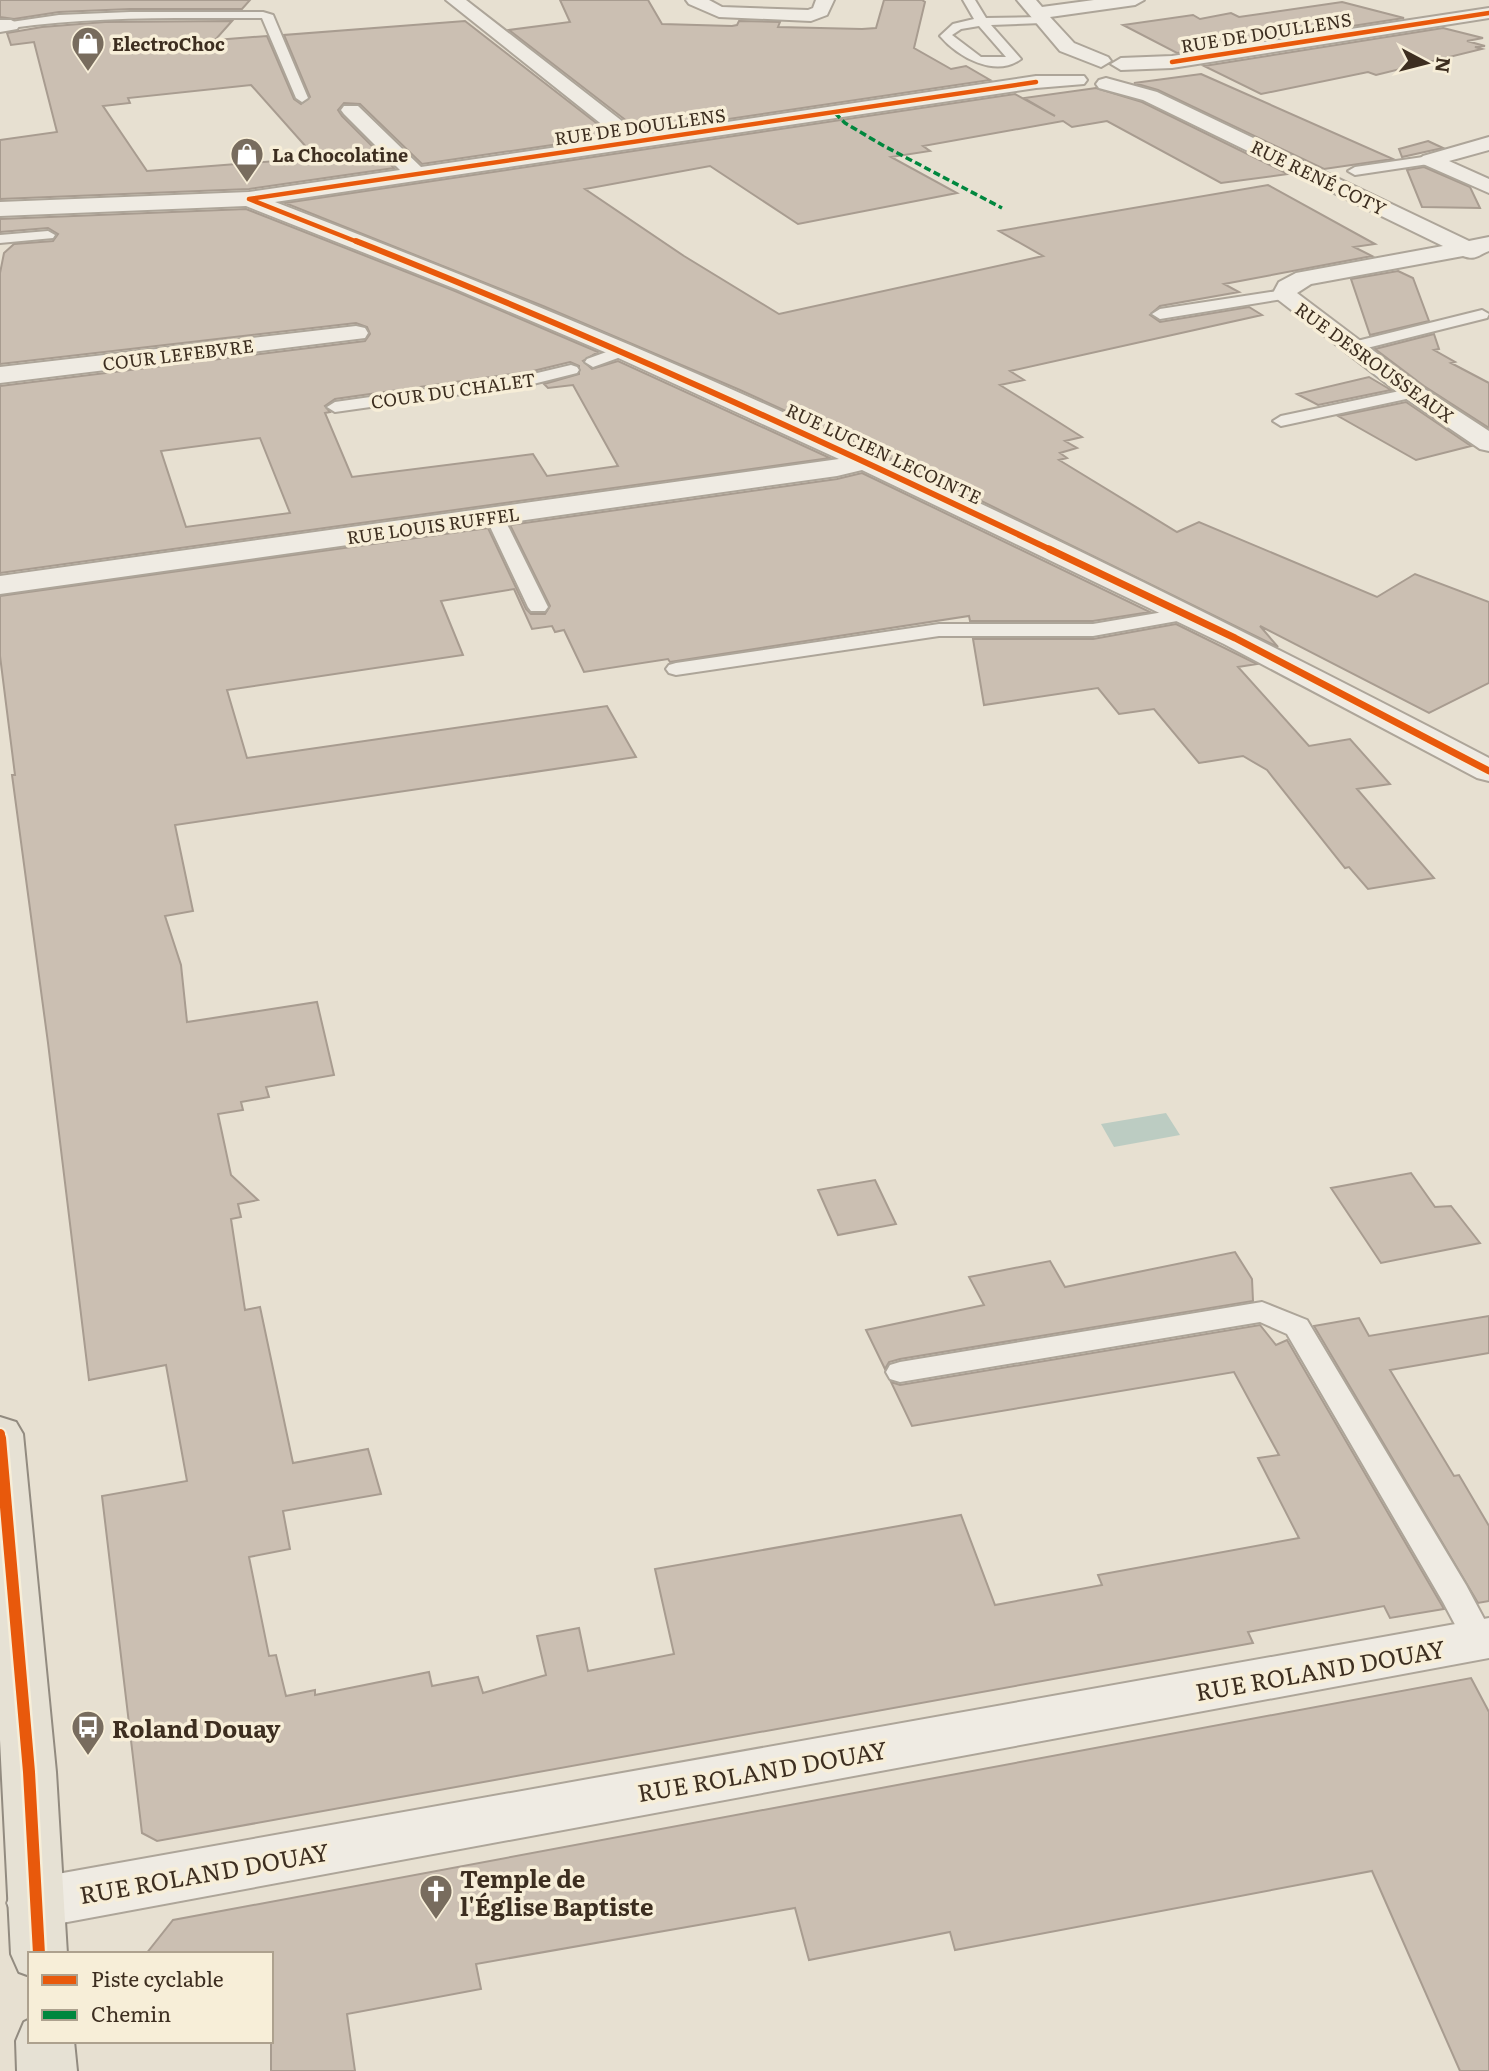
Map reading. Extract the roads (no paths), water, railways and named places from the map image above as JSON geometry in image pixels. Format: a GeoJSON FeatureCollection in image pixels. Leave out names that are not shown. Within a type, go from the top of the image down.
{"type":"FeatureCollection","features":[{"type":"Feature","properties":{"kind":"main road"},"geometry":{"type":"LineString","coordinates":[[1,1458],[29,1772],[39,1952]]}},
{"type":"Feature","properties":{"kind":"main road"},"geometry":{"type":"LineString","coordinates":[[45,2043],[47,2071]]}},
{"type":"Feature","properties":{"kind":"street"},"geometry":{"type":"LineString","coordinates":[[456,0],[637,142]]}},
{"type":"Feature","properties":{"kind":"street"},"geometry":{"type":"LineString","coordinates":[[695,0],[719,12],[811,16],[821,11],[825,0]]}},
{"type":"Feature","properties":{"kind":"street"},"geometry":{"type":"LineString","coordinates":[[1135,0],[1035,11],[1070,66],[1101,61],[1136,77]]}},
{"type":"Feature","properties":{"kind":"street","name":"RUE DE DOULLENS"},"geometry":{"type":"LineString","coordinates":[[1136,77],[1172,62],[1489,13]]}},
{"type":"Feature","properties":{"kind":"street","name":"RUE DE DOULLENS"},"geometry":{"type":"LineString","coordinates":[[0,209],[248,199],[1036,82],[1070,66]]}},
{"type":"Feature","properties":{"kind":"street","name":"RUE RENÉ COTY"},"geometry":{"type":"LineString","coordinates":[[1070,66],[1106,84],[1136,77],[1482,251]]}},
{"type":"Feature","properties":{"kind":"street"},"geometry":{"type":"LineString","coordinates":[[351,110],[416,174]]}},
{"type":"Feature","properties":{"kind":"street"},"geometry":{"type":"LineString","coordinates":[[1430,160],[1489,142]]}},
{"type":"Feature","properties":{"kind":"street"},"geometry":{"type":"LineString","coordinates":[[1430,160],[1489,187]]}},
{"type":"Feature","properties":{"kind":"street","name":"RUE LUCIEN LECOINTE"},"geometry":{"type":"LineString","coordinates":[[248,199],[464,284],[623,351],[865,461],[1187,614],[1489,771]]}},
{"type":"Feature","properties":{"kind":"street","name":"RUE DESROUSSEAUX"},"geometry":{"type":"LineString","coordinates":[[1482,251],[1304,278],[1287,287],[1284,295],[1414,393],[1484,435]]}},
{"type":"Feature","properties":{"kind":"street","name":"COUR LEFEBVRE"},"geometry":{"type":"LineString","coordinates":[[0,375],[356,332]]}},
{"type":"Feature","properties":{"kind":"street","name":"RUE LOUIS RUFFEL"},"geometry":{"type":"LineString","coordinates":[[0,585],[837,468],[865,461]]}},
{"type":"Feature","properties":{"kind":"street","name":"RUE ROLAND DOUAY"},"geometry":{"type":"LineString","coordinates":[[35,1903],[1484,1639]]}},
{"type":"Feature","properties":{"kind":"lane"},"geometry":{"type":"LineString","coordinates":[[969,0],[982,22],[1015,59],[988,64],[965,53],[946,36],[950,29],[963,23],[982,22],[1035,11]]}},
{"type":"Feature","properties":{"kind":"lane"},"geometry":{"type":"LineString","coordinates":[[6,26],[58,18],[263,15],[269,17],[302,98]]}},
{"type":"Feature","properties":{"kind":"lane"},"geometry":{"type":"LineString","coordinates":[[1355,171],[1430,160]]}},
{"type":"Feature","properties":{"kind":"lane"},"geometry":{"type":"LineString","coordinates":[[0,239],[48,235]]}},
{"type":"Feature","properties":{"kind":"lane"},"geometry":{"type":"LineString","coordinates":[[1160,314],[1284,295]]}},
{"type":"Feature","properties":{"kind":"lane"},"geometry":{"type":"LineString","coordinates":[[1355,346],[1482,315]]}},
{"type":"Feature","properties":{"kind":"lane"},"geometry":{"type":"LineString","coordinates":[[593,362],[623,351]]}},
{"type":"Feature","properties":{"kind":"lane","name":"COUR DU CHALET"},"geometry":{"type":"LineString","coordinates":[[335,407],[533,379],[571,370]]}},
{"type":"Feature","properties":{"kind":"lane"},"geometry":{"type":"LineString","coordinates":[[1281,421],[1414,393]]}},
{"type":"Feature","properties":{"kind":"lane"},"geometry":{"type":"LineString","coordinates":[[494,516],[538,607]]}},
{"type":"Feature","properties":{"kind":"lane"},"geometry":{"type":"LineString","coordinates":[[676,669],[939,630],[1093,630],[1187,614]]}},
{"type":"Feature","properties":{"kind":"lane"},"geometry":{"type":"LineString","coordinates":[[900,1371],[1262,1312],[1297,1326],[1484,1639]]}},
{"type":"Feature","properties":{"kind":"place","name":"ElectroChoc"},"geometry":{"type":"Point","coordinates":[88,73]}},
{"type":"Feature","properties":{"kind":"place","name":"La Chocolatine"},"geometry":{"type":"Point","coordinates":[247,184]}},
{"type":"Feature","properties":{"kind":"place","name":"Roland Douay"},"geometry":{"type":"Point","coordinates":[88,1757]}},
{"type":"Feature","properties":{"kind":"place","name":"Temple de l'Église Baptiste"},"geometry":{"type":"Point","coordinates":[436,1921]}}]}
